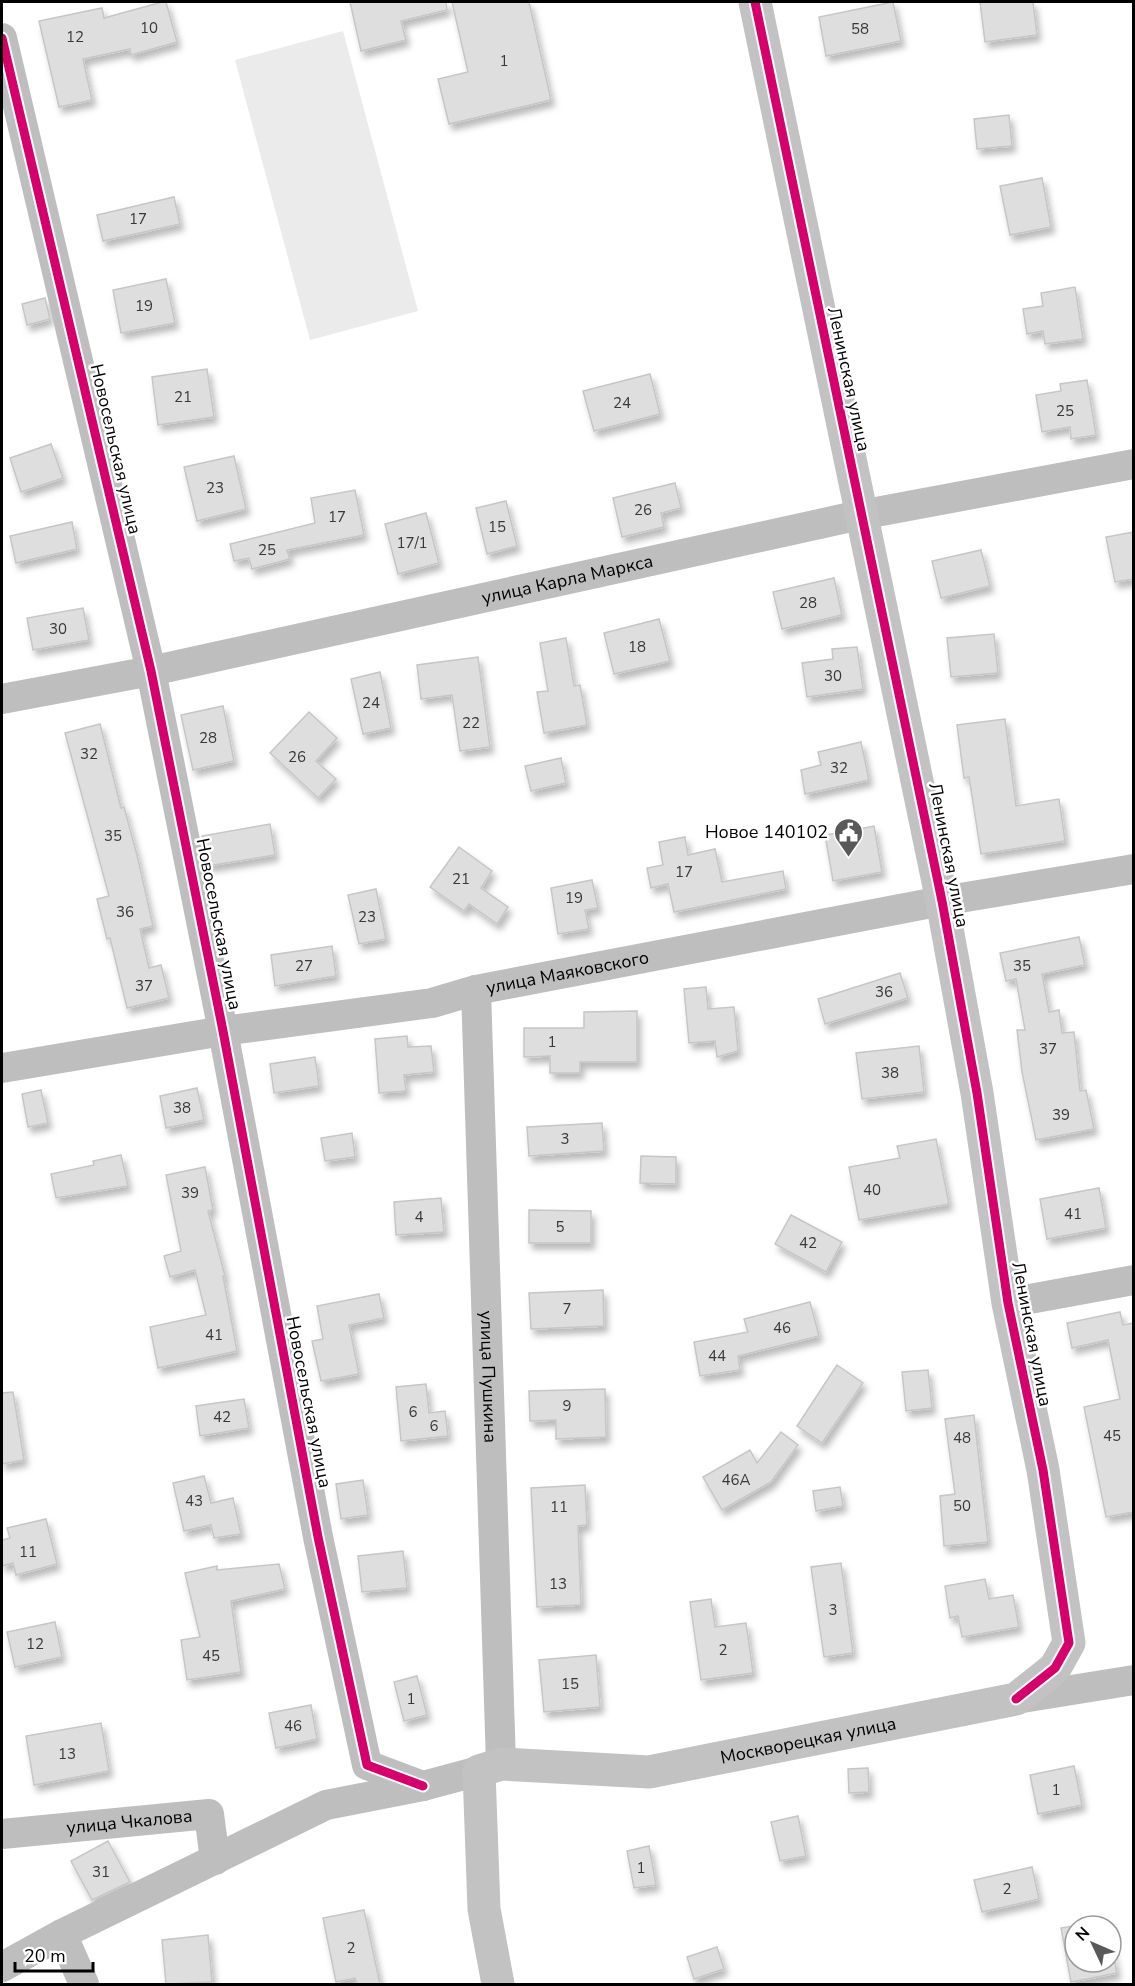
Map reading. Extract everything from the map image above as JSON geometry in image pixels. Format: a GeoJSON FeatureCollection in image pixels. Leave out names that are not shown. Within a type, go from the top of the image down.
{"type":"FeatureCollection","features":[{"type":"Feature","properties":{"kind":"street","name":"Ленинская улица"},"geometry":{"type":"LineString","coordinates":[[755,2],[942,901],[977,1093],[1008,1303],[1043,1470],[1069,1643],[1055,1668],[1016,1699]]}},
{"type":"Feature","properties":{"kind":"street","name":"Новосельская улица"},"geometry":{"type":"LineString","coordinates":[[2,38],[151,671],[224,1031],[318,1537],[367,1765],[423,1785]]}},
{"type":"Feature","properties":{"kind":"street","name":"улица Карла Маркса"},"geometry":{"type":"LineString","coordinates":[[2,699],[151,671],[860,515],[1134,464]]}},
{"type":"Feature","properties":{"kind":"street","name":"улица Маяковского"},"geometry":{"type":"LineString","coordinates":[[2,1068],[224,1031],[432,1003],[477,990],[942,901],[1134,869]]}},
{"type":"Feature","properties":{"kind":"street","name":"улица Пушкина"},"geometry":{"type":"LineString","coordinates":[[477,990],[490,1767]]}},
{"type":"Feature","properties":{"kind":"street"},"geometry":{"type":"LineString","coordinates":[[1008,1303],[1134,1280]]}},
{"type":"Feature","properties":{"kind":"street","name":"Москворецкая улица"},"geometry":{"type":"LineString","coordinates":[[490,1767],[649,1772],[1016,1699],[1134,1680]]}},
{"type":"Feature","properties":{"kind":"street"},"geometry":{"type":"LineString","coordinates":[[2,1967],[62,1934],[326,1804],[423,1785],[490,1767],[484,1909],[498,1984]]}},
{"type":"Feature","properties":{"kind":"street","name":"улица Чкалова"},"geometry":{"type":"LineString","coordinates":[[2,1834],[209,1814],[215,1860]]}},
{"type":"Feature","properties":{"kind":"street"},"geometry":{"type":"LineString","coordinates":[[62,1934],[84,1984]]}},
{"type":"Feature","properties":{"kind":"shaded area"},"geometry":{"type":"Polygon","coordinates":[[[343,31],[418,311],[310,340],[235,60],[343,31]]]}},
{"type":"Feature","properties":{"kind":"building"},"geometry":{"type":"Polygon","coordinates":[[[166,2],[177,42],[131,55],[130,49],[83,59],[92,100],[59,107],[39,21],[102,8],[104,18],[166,2]]]}},
{"type":"Feature","properties":{"kind":"building"},"geometry":{"type":"Polygon","coordinates":[[[350,2],[446,2],[447,10],[401,21],[406,40],[361,51],[350,2]]]}},
{"type":"Feature","properties":{"kind":"building"},"geometry":{"type":"Polygon","coordinates":[[[452,2],[529,2],[551,100],[449,124],[438,79],[468,72],[452,2]]]}},
{"type":"Feature","properties":{"kind":"building"},"geometry":{"type":"Polygon","coordinates":[[[893,2],[901,41],[826,56],[819,17],[893,2]]]}},
{"type":"Feature","properties":{"kind":"building"},"geometry":{"type":"Polygon","coordinates":[[[980,2],[1033,2],[1037,35],[985,42],[980,2]]]}},
{"type":"Feature","properties":{"kind":"building"},"geometry":{"type":"Polygon","coordinates":[[[1009,115],[1012,146],[977,149],[974,119],[1009,115]]]}},
{"type":"Feature","properties":{"kind":"building"},"geometry":{"type":"Polygon","coordinates":[[[1042,178],[1051,227],[1010,235],[1000,186],[1042,178]]]}},
{"type":"Feature","properties":{"kind":"building"},"geometry":{"type":"Polygon","coordinates":[[[174,197],[180,224],[103,241],[97,215],[174,197]]]}},
{"type":"Feature","properties":{"kind":"building"},"geometry":{"type":"Polygon","coordinates":[[[166,279],[175,323],[121,333],[113,290],[166,279]]]}},
{"type":"Feature","properties":{"kind":"building"},"geometry":{"type":"Polygon","coordinates":[[[1075,287],[1083,339],[1045,344],[1043,331],[1027,334],[1023,309],[1043,306],[1041,293],[1075,287]]]}},
{"type":"Feature","properties":{"kind":"building"},"geometry":{"type":"Polygon","coordinates":[[[45,298],[50,319],[27,325],[22,304],[45,298]]]}},
{"type":"Feature","properties":{"kind":"building"},"geometry":{"type":"Polygon","coordinates":[[[207,369],[214,417],[158,425],[152,377],[207,369]]]}},
{"type":"Feature","properties":{"kind":"building"},"geometry":{"type":"Polygon","coordinates":[[[650,374],[660,414],[594,431],[583,391],[650,374]]]}},
{"type":"Feature","properties":{"kind":"building"},"geometry":{"type":"Polygon","coordinates":[[[1087,380],[1096,435],[1071,439],[1070,427],[1042,432],[1036,395],[1061,391],[1060,384],[1087,380]]]}},
{"type":"Feature","properties":{"kind":"building"},"geometry":{"type":"Polygon","coordinates":[[[51,444],[63,478],[21,492],[10,458],[51,444]]]}},
{"type":"Feature","properties":{"kind":"building"},"geometry":{"type":"Polygon","coordinates":[[[234,456],[246,509],[197,521],[184,467],[234,456]]]}},
{"type":"Feature","properties":{"kind":"building"},"geometry":{"type":"Polygon","coordinates":[[[675,483],[681,508],[661,513],[664,527],[622,537],[613,498],[675,483]]]}},
{"type":"Feature","properties":{"kind":"building"},"geometry":{"type":"Polygon","coordinates":[[[355,490],[364,535],[287,550],[290,559],[252,569],[249,558],[234,561],[230,544],[315,523],[311,498],[355,490]]]}},
{"type":"Feature","properties":{"kind":"building"},"geometry":{"type":"Polygon","coordinates":[[[506,501],[517,546],[487,554],[476,508],[506,501]]]}},
{"type":"Feature","properties":{"kind":"building"},"geometry":{"type":"Polygon","coordinates":[[[426,513],[439,563],[398,574],[385,524],[426,513]]]}},
{"type":"Feature","properties":{"kind":"building"},"geometry":{"type":"Polygon","coordinates":[[[72,522],[77,549],[16,563],[10,536],[72,522]]]}},
{"type":"Feature","properties":{"kind":"building"},"geometry":{"type":"Polygon","coordinates":[[[1134,532],[1134,579],[1115,582],[1106,537],[1134,532]]]}},
{"type":"Feature","properties":{"kind":"building"},"geometry":{"type":"Polygon","coordinates":[[[981,550],[990,586],[941,598],[932,561],[981,550]]]}},
{"type":"Feature","properties":{"kind":"building"},"geometry":{"type":"Polygon","coordinates":[[[834,578],[842,615],[782,629],[773,592],[834,578]]]}},
{"type":"Feature","properties":{"kind":"building"},"geometry":{"type":"Polygon","coordinates":[[[83,608],[89,640],[33,650],[27,618],[83,608]]]}},
{"type":"Feature","properties":{"kind":"building"},"geometry":{"type":"Polygon","coordinates":[[[659,619],[670,661],[614,674],[604,633],[659,619]]]}},
{"type":"Feature","properties":{"kind":"building"},"geometry":{"type":"Polygon","coordinates":[[[994,634],[998,673],[951,677],[947,638],[994,634]]]}},
{"type":"Feature","properties":{"kind":"building"},"geometry":{"type":"Polygon","coordinates":[[[566,638],[574,686],[580,685],[587,725],[544,733],[537,692],[548,691],[540,643],[566,638]]]}},
{"type":"Feature","properties":{"kind":"building"},"geometry":{"type":"Polygon","coordinates":[[[857,647],[863,689],[807,697],[802,663],[833,659],[832,649],[857,647]]]}},
{"type":"Feature","properties":{"kind":"building"},"geometry":{"type":"Polygon","coordinates":[[[478,657],[490,747],[460,751],[452,695],[421,699],[417,665],[478,657]]]}},
{"type":"Feature","properties":{"kind":"building"},"geometry":{"type":"Polygon","coordinates":[[[380,672],[391,728],[363,734],[351,679],[380,672]]]}},
{"type":"Feature","properties":{"kind":"building"},"geometry":{"type":"Polygon","coordinates":[[[223,706],[234,761],[193,770],[181,715],[223,706]]]}},
{"type":"Feature","properties":{"kind":"building"},"geometry":{"type":"Polygon","coordinates":[[[309,712],[337,738],[316,761],[336,779],[318,798],[270,753],[309,712]]]}},
{"type":"Feature","properties":{"kind":"building"},"geometry":{"type":"Polygon","coordinates":[[[1005,719],[1016,806],[1059,799],[1065,841],[981,854],[969,777],[964,778],[957,725],[1005,719]]]}},
{"type":"Feature","properties":{"kind":"building"},"geometry":{"type":"Polygon","coordinates":[[[100,724],[121,808],[124,807],[137,855],[153,926],[140,929],[149,968],[161,965],[169,998],[127,1008],[110,938],[107,939],[97,899],[109,896],[65,733],[100,724]]]}},
{"type":"Feature","properties":{"kind":"building"},"geometry":{"type":"Polygon","coordinates":[[[861,742],[869,780],[805,794],[801,770],[821,765],[818,752],[861,742]]]}},
{"type":"Feature","properties":{"kind":"building"},"geometry":{"type":"Polygon","coordinates":[[[561,758],[566,783],[531,791],[525,766],[561,758]]]}},
{"type":"Feature","properties":{"kind":"building"},"geometry":{"type":"Polygon","coordinates":[[[270,824],[275,855],[208,866],[202,836],[270,824]]]}},
{"type":"Feature","properties":{"kind":"building"},"geometry":{"type":"Polygon","coordinates":[[[874,826],[882,872],[833,881],[825,835],[874,826]]]}},
{"type":"Feature","properties":{"kind":"building"},"geometry":{"type":"Polygon","coordinates":[[[685,837],[688,855],[715,849],[722,882],[783,871],[786,889],[674,912],[668,884],[651,888],[647,868],[663,865],[659,842],[685,837]]]}},
{"type":"Feature","properties":{"kind":"building"},"geometry":{"type":"Polygon","coordinates":[[[459,847],[492,871],[481,888],[508,907],[497,924],[469,904],[464,911],[430,887],[459,847]]]}},
{"type":"Feature","properties":{"kind":"building"},"geometry":{"type":"Polygon","coordinates":[[[592,880],[598,908],[585,910],[589,929],[558,934],[551,888],[592,880]]]}},
{"type":"Feature","properties":{"kind":"building"},"geometry":{"type":"Polygon","coordinates":[[[376,889],[386,939],[359,944],[348,895],[376,889]]]}},
{"type":"Feature","properties":{"kind":"building"},"geometry":{"type":"Polygon","coordinates":[[[1079,937],[1085,965],[1042,974],[1049,1012],[1059,1010],[1062,1033],[1074,1032],[1080,1091],[1086,1090],[1094,1129],[1036,1140],[1022,1072],[1017,1030],[1025,1030],[1016,979],[1006,981],[1000,953],[1079,937]]]}},
{"type":"Feature","properties":{"kind":"building"},"geometry":{"type":"Polygon","coordinates":[[[332,946],[336,976],[275,986],[271,955],[332,946]]]}},
{"type":"Feature","properties":{"kind":"building"},"geometry":{"type":"Polygon","coordinates":[[[900,973],[908,998],[825,1024],[818,999],[900,973]]]}},
{"type":"Feature","properties":{"kind":"building"},"geometry":{"type":"Polygon","coordinates":[[[706,987],[708,1009],[734,1007],[738,1051],[717,1057],[715,1041],[689,1043],[684,989],[706,987]]]}},
{"type":"Feature","properties":{"kind":"building"},"geometry":{"type":"Polygon","coordinates":[[[637,1011],[637,1062],[580,1062],[580,1073],[550,1073],[550,1056],[524,1057],[524,1028],[584,1028],[584,1012],[637,1011]]]}},
{"type":"Feature","properties":{"kind":"building"},"geometry":{"type":"Polygon","coordinates":[[[407,1036],[408,1047],[431,1046],[434,1072],[404,1075],[406,1091],[379,1093],[375,1039],[407,1036]]]}},
{"type":"Feature","properties":{"kind":"building"},"geometry":{"type":"Polygon","coordinates":[[[919,1046],[924,1092],[862,1099],[856,1053],[919,1046]]]}},
{"type":"Feature","properties":{"kind":"building"},"geometry":{"type":"Polygon","coordinates":[[[315,1057],[319,1086],[274,1093],[270,1064],[315,1057]]]}},
{"type":"Feature","properties":{"kind":"building"},"geometry":{"type":"Polygon","coordinates":[[[197,1088],[204,1120],[166,1128],[160,1096],[197,1088]]]}},
{"type":"Feature","properties":{"kind":"building"},"geometry":{"type":"Polygon","coordinates":[[[41,1090],[48,1123],[28,1127],[22,1094],[41,1090]]]}},
{"type":"Feature","properties":{"kind":"building"},"geometry":{"type":"Polygon","coordinates":[[[602,1123],[604,1151],[529,1156],[527,1127],[602,1123]]]}},
{"type":"Feature","properties":{"kind":"building"},"geometry":{"type":"Polygon","coordinates":[[[352,1133],[355,1157],[325,1161],[321,1138],[352,1133]]]}},
{"type":"Feature","properties":{"kind":"building"},"geometry":{"type":"Polygon","coordinates":[[[936,1139],[949,1204],[859,1220],[849,1167],[900,1158],[897,1146],[936,1139]]]}},
{"type":"Feature","properties":{"kind":"building"},"geometry":{"type":"Polygon","coordinates":[[[121,1155],[128,1186],[56,1198],[51,1174],[94,1165],[93,1161],[121,1155]]]}},
{"type":"Feature","properties":{"kind":"building"},"geometry":{"type":"Polygon","coordinates":[[[641,1156],[676,1157],[676,1184],[640,1183],[641,1156]]]}},
{"type":"Feature","properties":{"kind":"building"},"geometry":{"type":"Polygon","coordinates":[[[205,1167],[213,1210],[208,1211],[225,1276],[223,1276],[237,1351],[158,1368],[150,1327],[206,1315],[195,1270],[170,1277],[164,1256],[181,1251],[166,1175],[205,1167]]]}},
{"type":"Feature","properties":{"kind":"building"},"geometry":{"type":"Polygon","coordinates":[[[1099,1188],[1106,1228],[1047,1239],[1040,1199],[1099,1188]]]}},
{"type":"Feature","properties":{"kind":"building"},"geometry":{"type":"Polygon","coordinates":[[[441,1198],[444,1232],[396,1235],[394,1202],[441,1198]]]}},
{"type":"Feature","properties":{"kind":"building"},"geometry":{"type":"Polygon","coordinates":[[[529,1210],[591,1211],[591,1243],[529,1243],[529,1210]]]}},
{"type":"Feature","properties":{"kind":"building"},"geometry":{"type":"Polygon","coordinates":[[[791,1215],[842,1242],[826,1272],[775,1244],[791,1215]]]}},
{"type":"Feature","properties":{"kind":"building"},"geometry":{"type":"Polygon","coordinates":[[[603,1290],[604,1326],[531,1329],[529,1293],[603,1290]]]}},
{"type":"Feature","properties":{"kind":"building"},"geometry":{"type":"Polygon","coordinates":[[[379,1294],[384,1318],[349,1325],[359,1374],[321,1381],[312,1341],[323,1339],[317,1306],[379,1294]]]}},
{"type":"Feature","properties":{"kind":"building"},"geometry":{"type":"Polygon","coordinates":[[[810,1302],[819,1336],[738,1356],[740,1370],[700,1376],[694,1342],[748,1332],[744,1319],[810,1302]]]}},
{"type":"Feature","properties":{"kind":"building"},"geometry":{"type":"Polygon","coordinates":[[[1120,1312],[1123,1325],[1134,1323],[1134,1512],[1106,1517],[1084,1407],[1120,1399],[1108,1340],[1072,1348],[1067,1323],[1120,1312]]]}},
{"type":"Feature","properties":{"kind":"building"},"geometry":{"type":"Polygon","coordinates":[[[837,1365],[863,1383],[822,1443],[797,1426],[837,1365]]]}},
{"type":"Feature","properties":{"kind":"building"},"geometry":{"type":"Polygon","coordinates":[[[928,1370],[932,1408],[906,1411],[902,1372],[928,1370]]]}},
{"type":"Feature","properties":{"kind":"building"},"geometry":{"type":"Polygon","coordinates":[[[426,1384],[429,1413],[445,1411],[448,1436],[401,1441],[396,1387],[426,1384]]]}},
{"type":"Feature","properties":{"kind":"building"},"geometry":{"type":"Polygon","coordinates":[[[605,1389],[606,1437],[556,1439],[556,1420],[530,1421],[529,1391],[605,1389]]]}},
{"type":"Feature","properties":{"kind":"building"},"geometry":{"type":"Polygon","coordinates":[[[13,1392],[24,1460],[2,1464],[2,1393],[13,1392]]]}},
{"type":"Feature","properties":{"kind":"building"},"geometry":{"type":"Polygon","coordinates":[[[244,1399],[249,1428],[200,1436],[196,1406],[244,1399]]]}},
{"type":"Feature","properties":{"kind":"building"},"geometry":{"type":"Polygon","coordinates":[[[974,1415],[988,1542],[944,1546],[940,1496],[955,1494],[945,1419],[974,1415]]]}},
{"type":"Feature","properties":{"kind":"building"},"geometry":{"type":"Polygon","coordinates":[[[781,1432],[798,1445],[771,1482],[722,1510],[703,1477],[750,1450],[757,1463],[781,1432]]]}},
{"type":"Feature","properties":{"kind":"building"},"geometry":{"type":"Polygon","coordinates":[[[204,1476],[211,1503],[233,1498],[241,1534],[214,1538],[211,1525],[184,1531],[173,1483],[204,1476]]]}},
{"type":"Feature","properties":{"kind":"building"},"geometry":{"type":"Polygon","coordinates":[[[363,1480],[368,1515],[341,1519],[336,1484],[363,1480]]]}},
{"type":"Feature","properties":{"kind":"building"},"geometry":{"type":"Polygon","coordinates":[[[585,1485],[587,1525],[578,1526],[581,1605],[537,1607],[531,1488],[585,1485]]]}},
{"type":"Feature","properties":{"kind":"building"},"geometry":{"type":"Polygon","coordinates":[[[840,1487],[843,1506],[816,1511],[813,1491],[840,1487]]]}},
{"type":"Feature","properties":{"kind":"building"},"geometry":{"type":"Polygon","coordinates":[[[46,1519],[57,1564],[16,1575],[13,1563],[2,1566],[2,1540],[10,1538],[7,1528],[46,1519]]]}},
{"type":"Feature","properties":{"kind":"building"},"geometry":{"type":"Polygon","coordinates":[[[403,1551],[407,1588],[362,1592],[358,1556],[403,1551]]]}},
{"type":"Feature","properties":{"kind":"building"},"geometry":{"type":"Polygon","coordinates":[[[841,1563],[853,1653],[824,1657],[811,1567],[841,1563]]]}},
{"type":"Feature","properties":{"kind":"building"},"geometry":{"type":"Polygon","coordinates":[[[279,1564],[285,1589],[231,1601],[241,1672],[187,1680],[181,1640],[200,1637],[185,1573],[217,1566],[217,1570],[279,1564]]]}},
{"type":"Feature","properties":{"kind":"building"},"geometry":{"type":"Polygon","coordinates":[[[985,1579],[989,1599],[1013,1595],[1019,1627],[962,1637],[958,1616],[950,1618],[945,1586],[985,1579]]]}},
{"type":"Feature","properties":{"kind":"building"},"geometry":{"type":"Polygon","coordinates":[[[711,1599],[715,1627],[746,1623],[753,1673],[701,1680],[690,1602],[711,1599]]]}},
{"type":"Feature","properties":{"kind":"building"},"geometry":{"type":"Polygon","coordinates":[[[55,1622],[62,1657],[15,1667],[7,1632],[55,1622]]]}},
{"type":"Feature","properties":{"kind":"building"},"geometry":{"type":"Polygon","coordinates":[[[596,1655],[600,1707],[544,1712],[539,1660],[596,1655]]]}},
{"type":"Feature","properties":{"kind":"building"},"geometry":{"type":"Polygon","coordinates":[[[417,1676],[427,1715],[404,1721],[394,1682],[417,1676]]]}},
{"type":"Feature","properties":{"kind":"building"},"geometry":{"type":"Polygon","coordinates":[[[311,1705],[317,1739],[276,1748],[269,1713],[311,1705]]]}},
{"type":"Feature","properties":{"kind":"building"},"geometry":{"type":"Polygon","coordinates":[[[101,1723],[109,1771],[34,1785],[26,1736],[101,1723]]]}},
{"type":"Feature","properties":{"kind":"building"},"geometry":{"type":"Polygon","coordinates":[[[1074,1766],[1082,1805],[1038,1814],[1030,1775],[1074,1766]]]}},
{"type":"Feature","properties":{"kind":"building"},"geometry":{"type":"Polygon","coordinates":[[[868,1768],[869,1792],[849,1793],[848,1769],[868,1768]]]}},
{"type":"Feature","properties":{"kind":"building"},"geometry":{"type":"Polygon","coordinates":[[[798,1816],[806,1856],[780,1861],[771,1822],[798,1816]]]}},
{"type":"Feature","properties":{"kind":"building"},"geometry":{"type":"Polygon","coordinates":[[[108,1841],[130,1882],[92,1900],[71,1861],[108,1841]]]}},
{"type":"Feature","properties":{"kind":"building"},"geometry":{"type":"Polygon","coordinates":[[[649,1846],[656,1885],[634,1888],[627,1851],[649,1846]]]}},
{"type":"Feature","properties":{"kind":"building"},"geometry":{"type":"Polygon","coordinates":[[[1032,1867],[1039,1899],[982,1912],[974,1880],[1032,1867]]]}},
{"type":"Feature","properties":{"kind":"building"},"geometry":{"type":"Polygon","coordinates":[[[364,1910],[380,1984],[357,1984],[355,1978],[336,1982],[323,1918],[364,1910]]]}},
{"type":"Feature","properties":{"kind":"building"},"geometry":{"type":"Polygon","coordinates":[[[208,1935],[212,1982],[166,1984],[162,1940],[208,1935]]]}},
{"type":"Feature","properties":{"kind":"building"},"geometry":{"type":"Polygon","coordinates":[[[717,1947],[724,1969],[694,1979],[687,1957],[717,1947]]]}},
{"type":"Feature","properties":{"kind":"building"},"geometry":{"type":"Polygon","coordinates":[[[1070,1974],[1112,1974],[1071,1982],[1070,1974]]]}},
{"type":"Feature","properties":{"kind":"cycle path"},"geometry":{"type":"LineString","coordinates":[[755,2],[942,901],[977,1093],[1008,1303],[1043,1470],[1069,1643],[1055,1668],[1016,1699]]}},
{"type":"Feature","properties":{"kind":"cycle path"},"geometry":{"type":"LineString","coordinates":[[2,38],[151,671],[223,1031],[318,1537],[367,1765],[423,1786]]}},
{"type":"Feature","properties":{"kind":"place","name":"Новое 140102"},"geometry":{"type":"Point","coordinates":[849,858]}}]}
